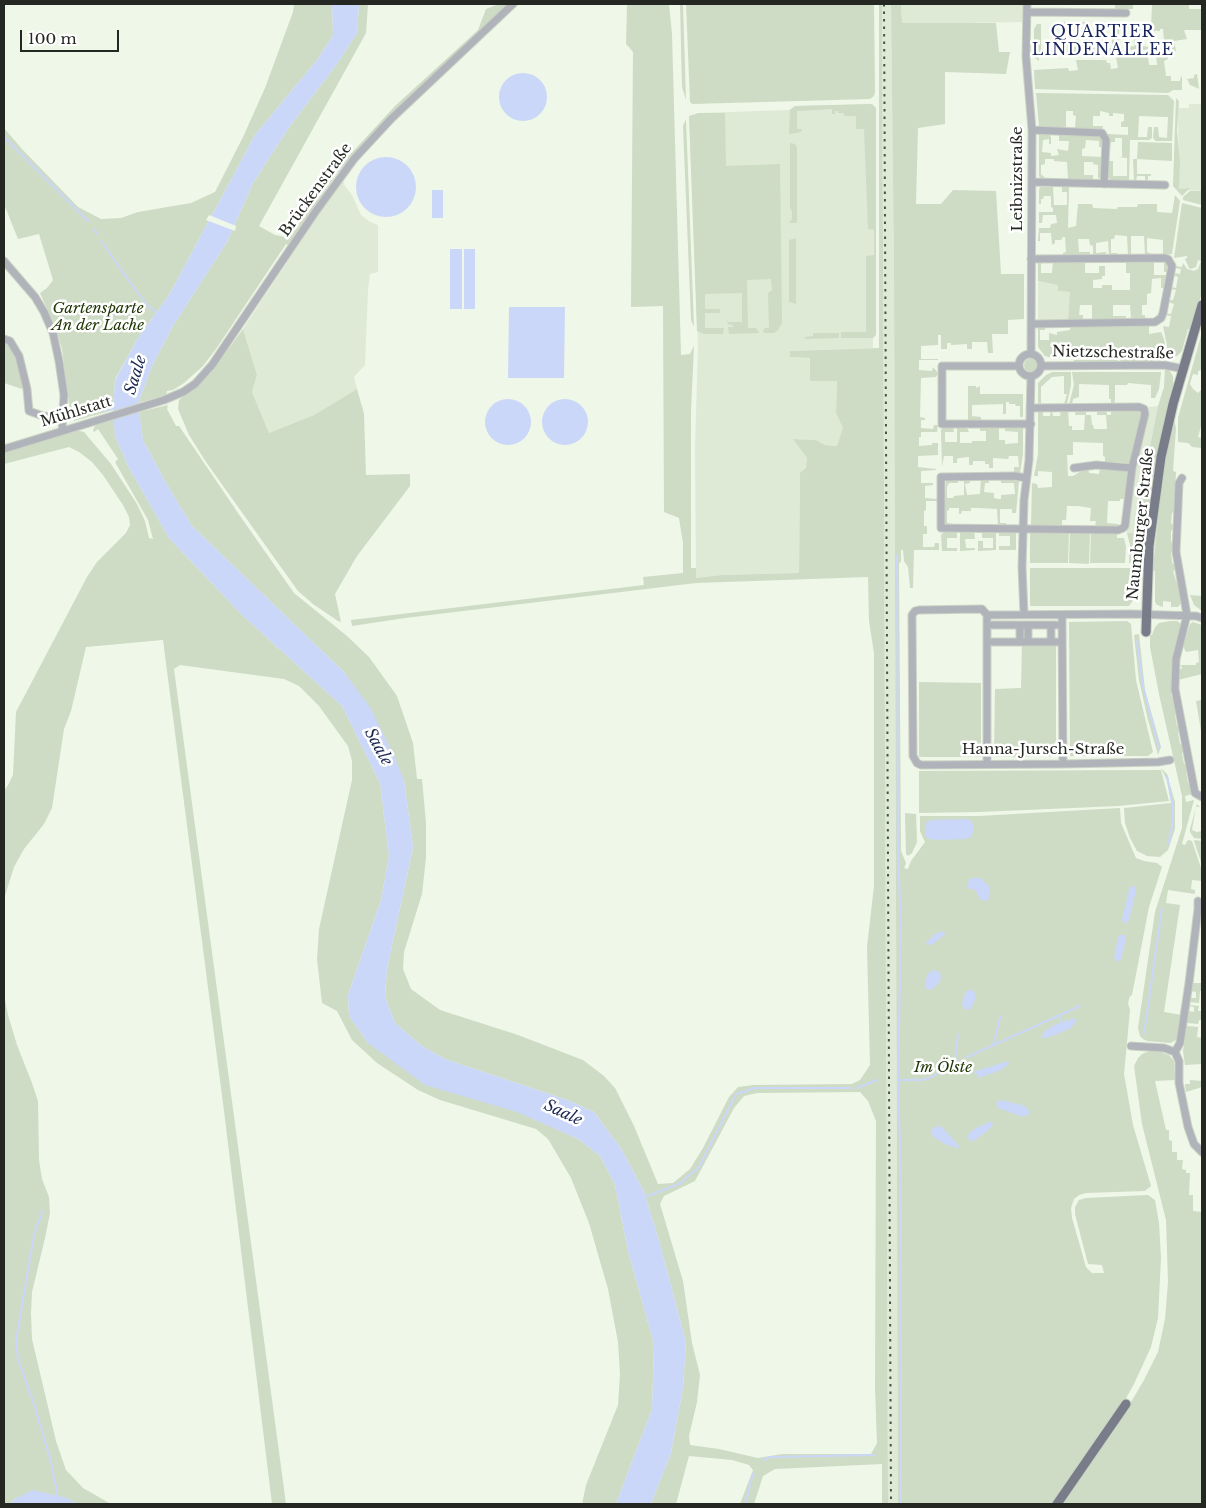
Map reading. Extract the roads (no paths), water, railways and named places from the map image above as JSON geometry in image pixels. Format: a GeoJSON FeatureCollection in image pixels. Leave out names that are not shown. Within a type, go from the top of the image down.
{"type":"FeatureCollection","features":[{"type":"Feature","properties":{"kind":"main road","name":"Naumburger Straße"},"geometry":{"type":"LineString","coordinates":[[1146,632],[1149,546],[1161,457],[1172,404],[1202,306]]}},
{"type":"Feature","properties":{"kind":"main road"},"geometry":{"type":"LineString","coordinates":[[1057,1504],[1126,1404]]}},
{"type":"Feature","properties":{"kind":"street","name":"Brückenstraße"},"geometry":{"type":"LineString","coordinates":[[157,403],[183,392],[208,371],[320,204],[354,159],[391,119],[513,4]]}},
{"type":"Feature","properties":{"kind":"street"},"geometry":{"type":"LineString","coordinates":[[1027,8],[1126,13]]}},
{"type":"Feature","properties":{"kind":"street","name":"Leibnizstraße"},"geometry":{"type":"LineString","coordinates":[[1027,8],[1026,57],[1032,130],[1031,354]]}},
{"type":"Feature","properties":{"kind":"street"},"geometry":{"type":"LineString","coordinates":[[1032,130],[1102,133],[1106,140],[1104,184]]}},
{"type":"Feature","properties":{"kind":"street"},"geometry":{"type":"LineString","coordinates":[[1032,182],[1166,185]]}},
{"type":"Feature","properties":{"kind":"street"},"geometry":{"type":"LineString","coordinates":[[1031,258],[1165,258],[1168,259],[1172,266],[1163,313],[1156,322],[1031,324]]}},
{"type":"Feature","properties":{"kind":"street"},"geometry":{"type":"LineString","coordinates":[[4,261],[35,298],[44,312],[53,333],[64,385],[62,431]]}},
{"type":"Feature","properties":{"kind":"street"},"geometry":{"type":"LineString","coordinates":[[4,339],[10,341],[19,356],[27,389],[29,411],[43,416],[63,418]]}},
{"type":"Feature","properties":{"kind":"street"},"geometry":{"type":"LineString","coordinates":[[1031,354],[1038,358],[1041,366],[1039,372],[1031,376],[1023,373],[1019,366],[1023,357],[1031,354]]}},
{"type":"Feature","properties":{"kind":"street","name":"Nietzschestraße"},"geometry":{"type":"LineString","coordinates":[[1041,366],[1164,365],[1184,369]]}},
{"type":"Feature","properties":{"kind":"street"},"geometry":{"type":"LineString","coordinates":[[1019,366],[942,366],[942,424],[1031,424]]}},
{"type":"Feature","properties":{"kind":"street"},"geometry":{"type":"LineString","coordinates":[[1024,614],[1022,567],[1024,500],[1031,424],[1031,376]]}},
{"type":"Feature","properties":{"kind":"street","name":"Mühlstatt"},"geometry":{"type":"LineString","coordinates":[[4,449],[157,403]]}},
{"type":"Feature","properties":{"kind":"street"},"geometry":{"type":"LineString","coordinates":[[1026,478],[1015,476],[941,477],[941,528],[1118,530],[1122,528],[1125,526],[1132,468],[1145,414],[1144,409],[1139,407],[1030,408]]}},
{"type":"Feature","properties":{"kind":"street"},"geometry":{"type":"LineString","coordinates":[[1074,468],[1096,465],[1132,468]]}},
{"type":"Feature","properties":{"kind":"street"},"geometry":{"type":"LineString","coordinates":[[1182,478],[1179,483],[1176,552],[1187,616],[1176,659],[1175,689],[1195,794],[1202,797]]}},
{"type":"Feature","properties":{"kind":"street","name":"Hanna-Jursch-Straße"},"geometry":{"type":"LineString","coordinates":[[987,615],[982,609],[920,610],[915,611],[912,615],[913,756],[917,763],[921,765],[1063,764],[1158,762],[1170,760]]}},
{"type":"Feature","properties":{"kind":"street"},"geometry":{"type":"LineString","coordinates":[[987,764],[987,615],[1146,614],[1202,618]]}},
{"type":"Feature","properties":{"kind":"street"},"geometry":{"type":"LineString","coordinates":[[1062,615],[1063,764]]}},
{"type":"Feature","properties":{"kind":"street"},"geometry":{"type":"LineString","coordinates":[[1028,642],[1030,624]]}},
{"type":"Feature","properties":{"kind":"street"},"geometry":{"type":"LineString","coordinates":[[993,625],[1054,625],[1054,642],[993,642]]}},
{"type":"Feature","properties":{"kind":"street"},"geometry":{"type":"LineString","coordinates":[[1020,625],[1020,642]]}},
{"type":"Feature","properties":{"kind":"street"},"geometry":{"type":"LineString","coordinates":[[1175,1052],[1180,1043],[1198,900]]}},
{"type":"Feature","properties":{"kind":"street"},"geometry":{"type":"LineString","coordinates":[[1131,1046],[1169,1048],[1175,1052],[1179,1061],[1180,1083],[1188,1127],[1194,1144],[1202,1152]]}},
{"type":"Feature","properties":{"kind":"water","name":"Saale"},"geometry":{"type":"Polygon","coordinates":[[[332,4],[359,4],[357,33],[337,64],[290,126],[253,183],[227,242],[173,326],[153,364],[138,403],[143,440],[192,526],[344,672],[370,707],[395,758],[404,780],[413,847],[387,969],[385,997],[395,1023],[422,1046],[445,1059],[567,1100],[594,1112],[622,1150],[644,1192],[686,1343],[683,1388],[671,1453],[651,1504],[616,1504],[652,1409],[654,1344],[628,1251],[615,1185],[600,1156],[578,1139],[517,1112],[425,1085],[368,1043],[349,1016],[348,995],[381,900],[389,856],[380,783],[342,706],[242,615],[169,538],[129,468],[115,436],[113,410],[115,380],[138,338],[169,295],[255,135],[317,60],[333,35],[332,4]]]}},
{"type":"Feature","properties":{"kind":"water"},"geometry":{"type":"Polygon","coordinates":[[[518,73],[528,73],[537,77],[543,83],[546,88],[546,106],[537,117],[528,121],[518,121],[509,117],[503,111],[499,102],[499,92],[503,83],[509,77],[518,73]]]}},
{"type":"Feature","properties":{"kind":"water"},"geometry":{"type":"Polygon","coordinates":[[[386,157],[402,162],[407,166],[411,171],[416,187],[411,203],[407,208],[402,212],[386,217],[370,212],[365,208],[361,203],[356,187],[361,171],[365,166],[370,162],[386,157]]]}},
{"type":"Feature","properties":{"kind":"water"},"geometry":{"type":"Polygon","coordinates":[[[432,190],[443,190],[443,218],[432,218],[432,190]]]}},
{"type":"Feature","properties":{"kind":"water"},"geometry":{"type":"Polygon","coordinates":[[[450,249],[462,249],[462,309],[450,309],[450,249]]]}},
{"type":"Feature","properties":{"kind":"water"},"geometry":{"type":"Polygon","coordinates":[[[464,249],[475,249],[475,309],[464,309],[464,249]]]}},
{"type":"Feature","properties":{"kind":"water"},"geometry":{"type":"Polygon","coordinates":[[[509,307],[565,307],[564,378],[508,378],[509,307]]]}},
{"type":"Feature","properties":{"kind":"water"},"geometry":{"type":"Polygon","coordinates":[[[508,399],[521,403],[527,409],[531,422],[527,435],[521,441],[508,445],[495,441],[489,435],[485,422],[489,409],[495,403],[508,399]]]}},
{"type":"Feature","properties":{"kind":"water"},"geometry":{"type":"Polygon","coordinates":[[[565,399],[578,403],[584,409],[588,422],[584,435],[578,441],[565,445],[552,441],[546,435],[542,422],[546,409],[552,403],[565,399]]]}},
{"type":"Feature","properties":{"kind":"water"},"geometry":{"type":"Polygon","coordinates":[[[968,819],[972,822],[974,829],[971,837],[966,839],[934,840],[927,838],[925,835],[926,823],[931,820],[968,819]]]}},
{"type":"Feature","properties":{"kind":"water"},"geometry":{"type":"Polygon","coordinates":[[[971,878],[980,878],[989,886],[989,899],[985,901],[980,899],[975,890],[968,888],[967,883],[971,878]]]}},
{"type":"Feature","properties":{"kind":"water"},"geometry":{"type":"Polygon","coordinates":[[[1131,886],[1135,887],[1136,891],[1129,920],[1125,924],[1122,920],[1131,886]]]}},
{"type":"Feature","properties":{"kind":"water"},"geometry":{"type":"Polygon","coordinates":[[[944,931],[945,934],[933,944],[927,945],[926,943],[936,933],[944,931]]]}},
{"type":"Feature","properties":{"kind":"water"},"geometry":{"type":"Polygon","coordinates":[[[1120,935],[1125,935],[1126,939],[1121,959],[1117,962],[1114,958],[1120,935]]]}},
{"type":"Feature","properties":{"kind":"water"},"geometry":{"type":"Polygon","coordinates":[[[935,970],[940,972],[941,979],[931,990],[926,989],[925,983],[928,973],[935,970]]]}},
{"type":"Feature","properties":{"kind":"water"},"geometry":{"type":"Polygon","coordinates":[[[973,990],[976,995],[974,1003],[969,1010],[964,1009],[962,1003],[966,991],[973,990]]]}},
{"type":"Feature","properties":{"kind":"water"},"geometry":{"type":"Polygon","coordinates":[[[1075,1018],[1077,1020],[1071,1028],[1045,1038],[1041,1037],[1046,1030],[1056,1024],[1075,1018]]]}},
{"type":"Feature","properties":{"kind":"water"},"geometry":{"type":"Polygon","coordinates":[[[1008,1061],[1009,1064],[999,1071],[978,1078],[978,1075],[973,1072],[1008,1061]]]}},
{"type":"Feature","properties":{"kind":"water"},"geometry":{"type":"Polygon","coordinates":[[[1001,1100],[1025,1106],[1029,1114],[1023,1117],[998,1108],[996,1103],[1001,1100]]]}},
{"type":"Feature","properties":{"kind":"water"},"geometry":{"type":"Polygon","coordinates":[[[989,1122],[993,1123],[992,1127],[975,1140],[969,1140],[969,1133],[989,1122]]]}},
{"type":"Feature","properties":{"kind":"water"},"geometry":{"type":"Polygon","coordinates":[[[936,1126],[942,1127],[960,1147],[956,1148],[945,1144],[933,1137],[931,1130],[936,1126]]]}},
{"type":"Feature","properties":{"kind":"water"},"geometry":{"type":"Polygon","coordinates":[[[33,1490],[67,1498],[77,1504],[9,1504],[16,1498],[33,1490]]]}},
{"type":"Feature","properties":{"kind":"waterway"},"geometry":{"type":"LineString","coordinates":[[4,137],[89,222]]}},
{"type":"Feature","properties":{"kind":"waterway"},"geometry":{"type":"LineString","coordinates":[[94,229],[97,234]]}},
{"type":"Feature","properties":{"kind":"waterway"},"geometry":{"type":"LineString","coordinates":[[101,241],[137,292],[148,306],[158,314]]}},
{"type":"Feature","properties":{"kind":"waterway"},"geometry":{"type":"LineString","coordinates":[[103,411],[113,408]]}},
{"type":"Feature","properties":{"kind":"waterway"},"geometry":{"type":"LineString","coordinates":[[897,555],[898,854],[901,927],[898,1080],[901,1181],[901,1504]]}},
{"type":"Feature","properties":{"kind":"waterway"},"geometry":{"type":"LineString","coordinates":[[1137,641],[1143,686],[1159,748]]}},
{"type":"Feature","properties":{"kind":"waterway"},"geometry":{"type":"LineString","coordinates":[[1167,776],[1173,807],[1172,827],[1168,844]]}},
{"type":"Feature","properties":{"kind":"waterway"},"geometry":{"type":"LineString","coordinates":[[1144,1034],[1162,908]]}},
{"type":"Feature","properties":{"kind":"waterway"},"geometry":{"type":"LineString","coordinates":[[967,1057],[1080,1006]]}},
{"type":"Feature","properties":{"kind":"waterway"},"geometry":{"type":"LineString","coordinates":[[1059,1015],[1061,1021]]}},
{"type":"Feature","properties":{"kind":"waterway"},"geometry":{"type":"LineString","coordinates":[[993,1045],[1001,1016]]}},
{"type":"Feature","properties":{"kind":"waterway"},"geometry":{"type":"LineString","coordinates":[[955,1062],[958,1034]]}},
{"type":"Feature","properties":{"kind":"waterway"},"geometry":{"type":"LineString","coordinates":[[899,1080],[930,1078],[959,1061]]}},
{"type":"Feature","properties":{"kind":"waterway"},"geometry":{"type":"LineString","coordinates":[[857,1088],[877,1080]]}},
{"type":"Feature","properties":{"kind":"waterway"},"geometry":{"type":"LineString","coordinates":[[645,1197],[679,1184],[699,1167],[736,1094],[755,1088],[851,1088]]}},
{"type":"Feature","properties":{"kind":"waterway"},"geometry":{"type":"LineString","coordinates":[[42,1211],[34,1235],[16,1341],[18,1359],[34,1404],[51,1462],[58,1498]]}},
{"type":"Feature","properties":{"kind":"waterway"},"geometry":{"type":"LineString","coordinates":[[764,1460],[770,1457],[874,1455]]}},
{"type":"Feature","properties":{"kind":"waterway"},"geometry":{"type":"LineString","coordinates":[[745,1504],[753,1473]]}},
{"type":"Feature","properties":{"kind":"railway"},"geometry":{"type":"LineString","coordinates":[[884,4],[891,1504]]}},
{"type":"Feature","properties":{"kind":"district","name":"QUARTIER LINDENALLEE"},"geometry":{"type":"Point","coordinates":[1103,41]}},
{"type":"Feature","properties":{"kind":"park label","name":"Gartensparte An der Lache"},"geometry":{"type":"Point","coordinates":[98,318]}},
{"type":"Feature","properties":{"kind":"park label","name":"Im Ölste"},"geometry":{"type":"Point","coordinates":[943,1068]}}]}
